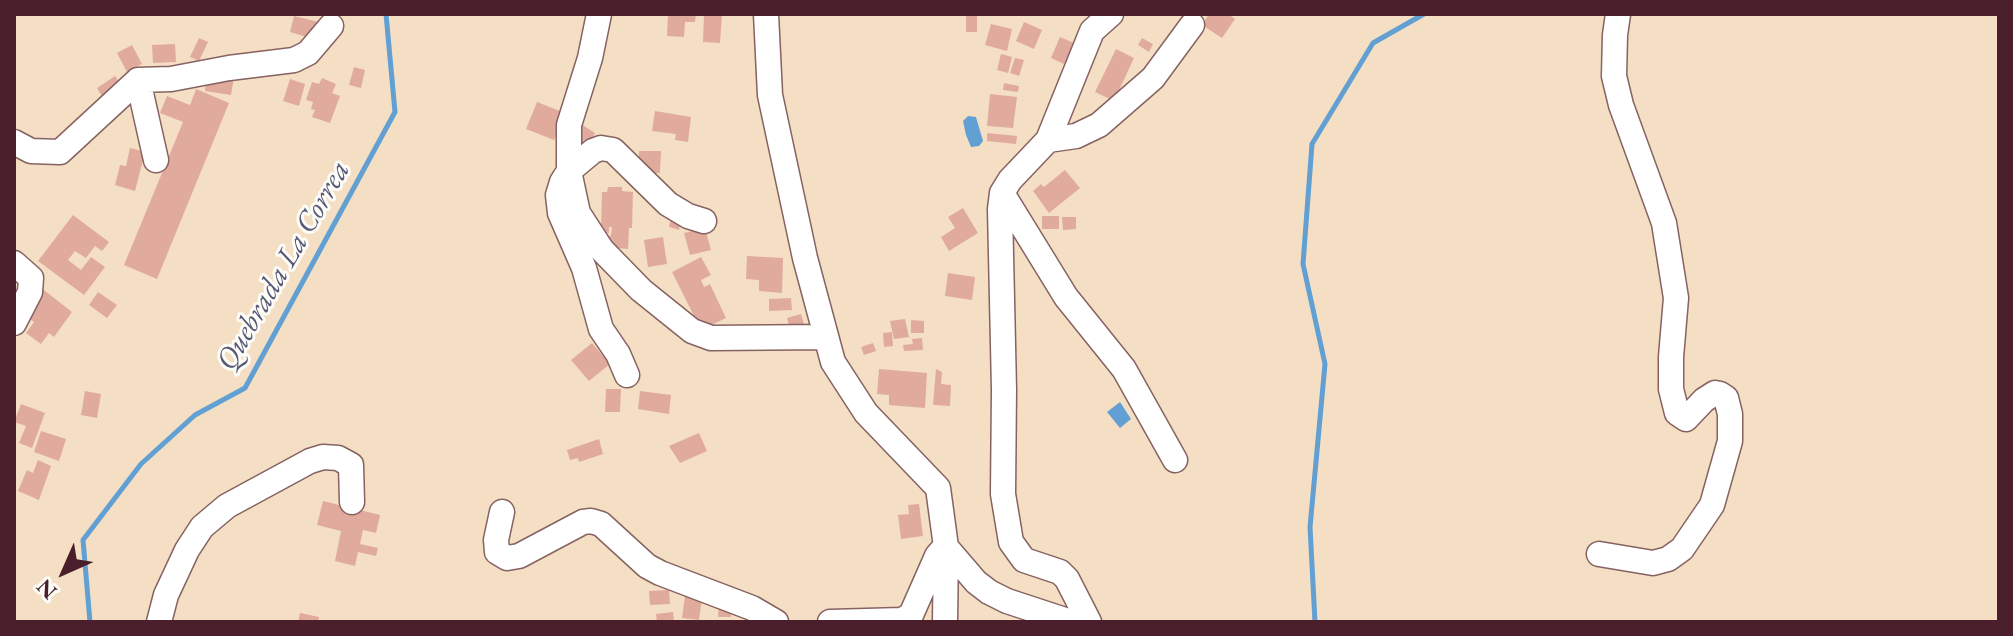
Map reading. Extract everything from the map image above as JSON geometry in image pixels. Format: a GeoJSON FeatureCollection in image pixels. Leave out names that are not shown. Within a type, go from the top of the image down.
{"type":"FeatureCollection","features":[{"type":"Feature","properties":{"kind":"street"},"geometry":{"type":"LineString","coordinates":[[599,14],[590,58],[569,125],[569,171],[578,213],[602,250],[641,290],[692,331],[711,338],[826,337]]}},
{"type":"Feature","properties":{"kind":"street"},"geometry":{"type":"LineString","coordinates":[[766,14],[770,95],[805,258],[833,362],[866,413],[938,488],[946,547],[945,622]]}},
{"type":"Feature","properties":{"kind":"street"},"geometry":{"type":"LineString","coordinates":[[1089,622],[1067,579],[1060,572],[1024,560],[1011,542],[1003,494],[1000,209],[1002,193],[1029,158],[1048,140],[1088,22],[1111,14]]}},
{"type":"Feature","properties":{"kind":"street"},"geometry":{"type":"LineString","coordinates":[[1599,554],[1653,563],[1668,559],[1682,549],[1712,505],[1730,441],[1730,414],[1726,398],[1720,394],[1715,393],[1704,400],[1686,419],[1677,413],[1671,389],[1676,298],[1664,223],[1621,105],[1614,76],[1618,14]]}},
{"type":"Feature","properties":{"kind":"street"},"geometry":{"type":"LineString","coordinates":[[1048,140],[1076,136],[1099,125],[1153,78],[1192,25]]}},
{"type":"Feature","properties":{"kind":"street"},"geometry":{"type":"LineString","coordinates":[[14,142],[31,151],[60,152],[138,80],[171,79],[294,60],[308,53],[331,26]]}},
{"type":"Feature","properties":{"kind":"street"},"geometry":{"type":"LineString","coordinates":[[138,80],[156,160]]}},
{"type":"Feature","properties":{"kind":"street"},"geometry":{"type":"LineString","coordinates":[[627,375],[618,354],[601,329],[584,268],[560,213],[558,195],[569,171],[593,151],[613,150],[668,204],[704,221]]}},
{"type":"Feature","properties":{"kind":"street"},"geometry":{"type":"LineString","coordinates":[[1002,193],[1066,297],[1124,369],[1175,460]]}},
{"type":"Feature","properties":{"kind":"street"},"geometry":{"type":"LineString","coordinates":[[14,263],[31,278],[30,292],[14,323]]}},
{"type":"Feature","properties":{"kind":"street"},"geometry":{"type":"LineString","coordinates":[[159,622],[166,595],[187,550],[213,516],[227,506],[323,457],[338,458],[351,465],[352,502]]}},
{"type":"Feature","properties":{"kind":"street"},"geometry":{"type":"LineString","coordinates":[[502,512],[496,540],[497,552],[507,558],[519,556],[583,522],[591,521],[601,524],[647,566],[752,608],[776,622]]}},
{"type":"Feature","properties":{"kind":"street"},"geometry":{"type":"LineString","coordinates":[[830,622],[902,620],[911,615],[937,556],[946,547]]}},
{"type":"Feature","properties":{"kind":"street"},"geometry":{"type":"LineString","coordinates":[[946,547],[976,582],[989,592],[1071,622]]}},
{"type":"Feature","properties":{"kind":"water"},"geometry":{"type":"Polygon","coordinates":[[[968,116],[976,117],[983,141],[979,146],[971,147],[966,135],[963,121],[968,116]]]}},
{"type":"Feature","properties":{"kind":"water"},"geometry":{"type":"Polygon","coordinates":[[[1120,402],[1131,419],[1120,428],[1107,412],[1120,402]]]}},
{"type":"Feature","properties":{"kind":"building"},"geometry":{"type":"Polygon","coordinates":[[[668,14],[696,14],[695,22],[685,22],[684,37],[667,36],[668,14]]]}},
{"type":"Feature","properties":{"kind":"building"},"geometry":{"type":"Polygon","coordinates":[[[704,14],[722,14],[720,43],[703,42],[704,14]]]}},
{"type":"Feature","properties":{"kind":"building"},"geometry":{"type":"Polygon","coordinates":[[[966,14],[977,14],[977,32],[966,32],[966,14]]]}},
{"type":"Feature","properties":{"kind":"building"},"geometry":{"type":"Polygon","coordinates":[[[1209,14],[1228,14],[1235,19],[1222,38],[1202,25],[1209,14]]]}},
{"type":"Feature","properties":{"kind":"building"},"geometry":{"type":"Polygon","coordinates":[[[294,16],[319,22],[314,39],[290,32],[294,16]]]}},
{"type":"Feature","properties":{"kind":"building"},"geometry":{"type":"Polygon","coordinates":[[[1024,22],[1042,30],[1034,49],[1016,41],[1024,22]]]}},
{"type":"Feature","properties":{"kind":"building"},"geometry":{"type":"Polygon","coordinates":[[[991,24],[1012,29],[1007,51],[985,45],[991,24]]]}},
{"type":"Feature","properties":{"kind":"building"},"geometry":{"type":"Polygon","coordinates":[[[1060,37],[1074,43],[1064,64],[1051,58],[1060,37]]]}},
{"type":"Feature","properties":{"kind":"building"},"geometry":{"type":"Polygon","coordinates":[[[199,38],[208,42],[199,61],[190,57],[199,38]]]}},
{"type":"Feature","properties":{"kind":"building"},"geometry":{"type":"Polygon","coordinates":[[[1142,38],[1153,44],[1149,52],[1138,45],[1142,38]]]}},
{"type":"Feature","properties":{"kind":"building"},"geometry":{"type":"Polygon","coordinates":[[[175,44],[176,62],[153,63],[152,45],[175,44]]]}},
{"type":"Feature","properties":{"kind":"building"},"geometry":{"type":"Polygon","coordinates":[[[132,45],[142,64],[127,72],[117,53],[132,45]]]}},
{"type":"Feature","properties":{"kind":"building"},"geometry":{"type":"Polygon","coordinates":[[[1116,49],[1134,58],[1114,101],[1095,92],[1116,49]]]}},
{"type":"Feature","properties":{"kind":"building"},"geometry":{"type":"Polygon","coordinates":[[[1001,54],[1012,57],[1008,73],[997,70],[1001,54]]]}},
{"type":"Feature","properties":{"kind":"building"},"geometry":{"type":"Polygon","coordinates":[[[1015,58],[1024,60],[1019,76],[1010,73],[1015,58]]]}},
{"type":"Feature","properties":{"kind":"building"},"geometry":{"type":"Polygon","coordinates":[[[354,67],[365,70],[361,88],[349,85],[354,67]]]}},
{"type":"Feature","properties":{"kind":"building"},"geometry":{"type":"Polygon","coordinates":[[[207,73],[234,77],[231,95],[205,91],[207,73]]]}},
{"type":"Feature","properties":{"kind":"building"},"geometry":{"type":"Polygon","coordinates":[[[115,76],[122,86],[103,98],[97,88],[115,76]]]}},
{"type":"Feature","properties":{"kind":"building"},"geometry":{"type":"Polygon","coordinates":[[[322,78],[336,84],[332,93],[340,96],[330,123],[312,117],[315,110],[311,109],[313,102],[306,100],[312,82],[319,84],[322,78]]]}},
{"type":"Feature","properties":{"kind":"building"},"geometry":{"type":"Polygon","coordinates":[[[290,79],[305,84],[299,106],[283,101],[290,79]]]}},
{"type":"Feature","properties":{"kind":"building"},"geometry":{"type":"Polygon","coordinates":[[[1004,83],[1019,86],[1018,92],[1003,90],[1004,83]]]}},
{"type":"Feature","properties":{"kind":"building"},"geometry":{"type":"Polygon","coordinates":[[[196,89],[229,103],[157,279],[124,265],[183,122],[160,113],[167,96],[190,105],[196,89]]]}},
{"type":"Feature","properties":{"kind":"building"},"geometry":{"type":"Polygon","coordinates":[[[990,94],[1017,97],[1013,128],[987,126],[990,94]]]}},
{"type":"Feature","properties":{"kind":"building"},"geometry":{"type":"Polygon","coordinates":[[[537,102],[565,113],[554,140],[526,129],[537,102]]]}},
{"type":"Feature","properties":{"kind":"building"},"geometry":{"type":"Polygon","coordinates":[[[655,111],[691,117],[688,142],[675,140],[676,134],[652,131],[655,111]]]}},
{"type":"Feature","properties":{"kind":"building"},"geometry":{"type":"Polygon","coordinates":[[[581,124],[595,133],[585,148],[571,139],[581,124]]]}},
{"type":"Feature","properties":{"kind":"building"},"geometry":{"type":"Polygon","coordinates":[[[987,133],[1017,136],[1016,144],[987,141],[987,133]]]}},
{"type":"Feature","properties":{"kind":"building"},"geometry":{"type":"Polygon","coordinates":[[[130,148],[145,152],[135,191],[115,185],[120,165],[126,166],[130,148]]]}},
{"type":"Feature","properties":{"kind":"building"},"geometry":{"type":"Polygon","coordinates":[[[639,151],[661,151],[660,173],[645,173],[639,167],[639,151]]]}},
{"type":"Feature","properties":{"kind":"building"},"geometry":{"type":"Polygon","coordinates":[[[1065,170],[1080,188],[1049,213],[1033,191],[1041,184],[1044,187],[1065,170]]]}},
{"type":"Feature","properties":{"kind":"building"},"geometry":{"type":"Polygon","coordinates":[[[608,187],[622,187],[622,191],[633,192],[628,249],[603,247],[604,235],[611,236],[612,227],[609,227],[609,233],[604,233],[604,227],[601,227],[602,192],[607,192],[608,187]]]}},
{"type":"Feature","properties":{"kind":"building"},"geometry":{"type":"Polygon","coordinates":[[[963,208],[978,233],[949,251],[941,237],[955,228],[948,217],[963,208]]]}},
{"type":"Feature","properties":{"kind":"building"},"geometry":{"type":"Polygon","coordinates":[[[73,215],[109,242],[102,251],[95,246],[86,258],[75,251],[68,260],[81,270],[91,257],[105,267],[84,295],[38,261],[73,215]]]}},
{"type":"Feature","properties":{"kind":"building"},"geometry":{"type":"Polygon","coordinates":[[[1042,216],[1059,216],[1059,229],[1042,229],[1042,216]]]}},
{"type":"Feature","properties":{"kind":"building"},"geometry":{"type":"Polygon","coordinates":[[[671,217],[681,219],[679,230],[669,227],[671,217]]]}},
{"type":"Feature","properties":{"kind":"building"},"geometry":{"type":"Polygon","coordinates":[[[1062,217],[1076,217],[1076,229],[1063,230],[1062,217]]]}},
{"type":"Feature","properties":{"kind":"building"},"geometry":{"type":"Polygon","coordinates":[[[705,228],[711,250],[690,255],[684,233],[705,228]]]}},
{"type":"Feature","properties":{"kind":"building"},"geometry":{"type":"Polygon","coordinates":[[[663,237],[667,264],[648,267],[644,240],[663,237]]]}},
{"type":"Feature","properties":{"kind":"building"},"geometry":{"type":"Polygon","coordinates":[[[747,256],[783,258],[782,293],[759,291],[759,280],[746,279],[747,256]]]}},
{"type":"Feature","properties":{"kind":"building"},"geometry":{"type":"Polygon","coordinates":[[[701,257],[711,275],[701,280],[704,287],[710,284],[726,318],[701,330],[672,272],[701,257]]]}},
{"type":"Feature","properties":{"kind":"building"},"geometry":{"type":"Polygon","coordinates":[[[948,273],[975,277],[972,300],[945,296],[948,273]]]}},
{"type":"Feature","properties":{"kind":"building"},"geometry":{"type":"Polygon","coordinates":[[[40,287],[72,312],[54,337],[49,333],[41,344],[26,333],[34,322],[21,312],[40,287]]]}},
{"type":"Feature","properties":{"kind":"building"},"geometry":{"type":"Polygon","coordinates":[[[98,292],[117,305],[107,318],[89,305],[98,292]]]}},
{"type":"Feature","properties":{"kind":"building"},"geometry":{"type":"Polygon","coordinates":[[[791,298],[792,310],[769,311],[769,299],[791,298]]]}},
{"type":"Feature","properties":{"kind":"building"},"geometry":{"type":"Polygon","coordinates":[[[801,314],[804,324],[790,329],[787,318],[801,314]]]}},
{"type":"Feature","properties":{"kind":"building"},"geometry":{"type":"Polygon","coordinates":[[[905,319],[909,337],[894,339],[890,321],[905,319]]]}},
{"type":"Feature","properties":{"kind":"building"},"geometry":{"type":"Polygon","coordinates":[[[911,320],[924,321],[924,333],[911,333],[911,320]]]}},
{"type":"Feature","properties":{"kind":"building"},"geometry":{"type":"Polygon","coordinates":[[[892,332],[893,346],[884,347],[883,333],[892,332]]]}},
{"type":"Feature","properties":{"kind":"building"},"geometry":{"type":"Polygon","coordinates":[[[922,338],[923,350],[904,351],[903,345],[913,344],[912,339],[922,338]]]}},
{"type":"Feature","properties":{"kind":"building"},"geometry":{"type":"Polygon","coordinates":[[[592,343],[610,364],[589,381],[571,360],[592,343]]]}},
{"type":"Feature","properties":{"kind":"building"},"geometry":{"type":"Polygon","coordinates":[[[873,343],[876,351],[864,355],[861,347],[873,343]]]}},
{"type":"Feature","properties":{"kind":"building"},"geometry":{"type":"Polygon","coordinates":[[[879,369],[927,373],[925,408],[889,405],[889,395],[877,394],[879,369]]]}},
{"type":"Feature","properties":{"kind":"building"},"geometry":{"type":"Polygon","coordinates":[[[936,369],[942,372],[941,384],[951,385],[950,406],[933,405],[936,369]]]}},
{"type":"Feature","properties":{"kind":"building"},"geometry":{"type":"Polygon","coordinates":[[[606,389],[621,389],[620,412],[605,412],[606,389]]]}},
{"type":"Feature","properties":{"kind":"building"},"geometry":{"type":"Polygon","coordinates":[[[85,391],[101,394],[97,418],[81,415],[85,391]]]}},
{"type":"Feature","properties":{"kind":"building"},"geometry":{"type":"Polygon","coordinates":[[[640,391],[671,395],[669,414],[638,409],[640,391]]]}},
{"type":"Feature","properties":{"kind":"building"},"geometry":{"type":"Polygon","coordinates":[[[21,404],[45,413],[32,448],[19,443],[26,426],[14,422],[21,404]]]}},
{"type":"Feature","properties":{"kind":"building"},"geometry":{"type":"Polygon","coordinates":[[[41,431],[66,439],[59,461],[34,452],[41,431]]]}},
{"type":"Feature","properties":{"kind":"building"},"geometry":{"type":"Polygon","coordinates":[[[699,433],[707,451],[680,463],[669,446],[699,433]]]}},
{"type":"Feature","properties":{"kind":"building"},"geometry":{"type":"Polygon","coordinates":[[[599,439],[603,454],[579,462],[578,458],[570,460],[567,450],[599,439]]]}},
{"type":"Feature","properties":{"kind":"building"},"geometry":{"type":"Polygon","coordinates":[[[38,460],[51,466],[39,500],[18,491],[27,470],[33,473],[38,460]]]}},
{"type":"Feature","properties":{"kind":"building"},"geometry":{"type":"Polygon","coordinates":[[[323,501],[380,515],[376,533],[363,530],[360,544],[378,548],[376,556],[358,552],[355,566],[335,561],[341,531],[317,525],[323,501]]]}},
{"type":"Feature","properties":{"kind":"building"},"geometry":{"type":"Polygon","coordinates":[[[919,504],[923,536],[901,539],[898,515],[909,514],[908,505],[919,504]]]}},
{"type":"Feature","properties":{"kind":"building"},"geometry":{"type":"Polygon","coordinates":[[[669,590],[670,604],[650,605],[649,591],[669,590]]]}},
{"type":"Feature","properties":{"kind":"building"},"geometry":{"type":"Polygon","coordinates":[[[685,596],[702,598],[699,620],[682,618],[685,596]]]}},
{"type":"Feature","properties":{"kind":"building"},"geometry":{"type":"Polygon","coordinates":[[[719,601],[732,601],[731,617],[718,617],[719,601]]]}},
{"type":"Feature","properties":{"kind":"building"},"geometry":{"type":"Polygon","coordinates":[[[673,612],[674,622],[657,622],[656,614],[673,612]]]}},
{"type":"Feature","properties":{"kind":"building"},"geometry":{"type":"Polygon","coordinates":[[[300,613],[319,617],[318,622],[298,622],[300,613]]]}},
{"type":"Feature","properties":{"kind":"waterway","name":"Quebrada La Correa"},"geometry":{"type":"LineString","coordinates":[[90,622],[83,540],[141,464],[195,415],[245,388],[395,112],[386,14]]}},
{"type":"Feature","properties":{"kind":"waterway"},"geometry":{"type":"LineString","coordinates":[[1315,622],[1310,527],[1325,364],[1303,264],[1312,144],[1373,43],[1424,14]]}}]}
